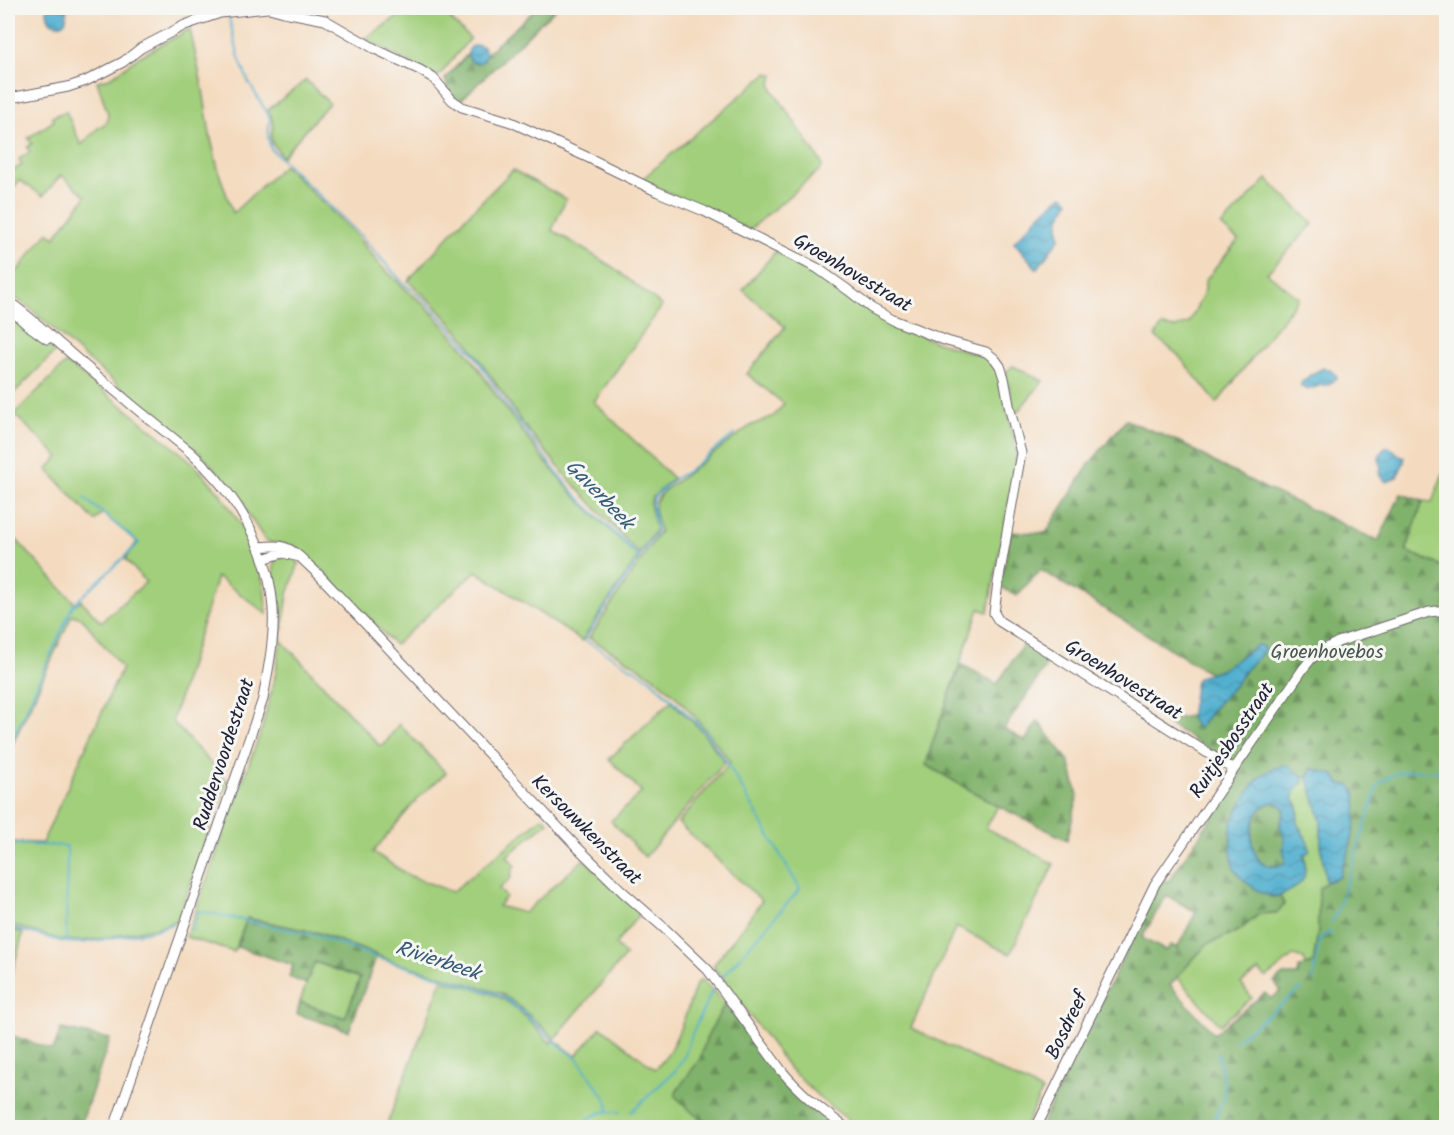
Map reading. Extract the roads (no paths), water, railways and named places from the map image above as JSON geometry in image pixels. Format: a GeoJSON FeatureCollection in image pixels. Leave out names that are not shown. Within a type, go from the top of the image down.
{"type":"FeatureCollection","features":[{"type":"Feature","properties":{"kind":"street","name":"Groenhovestraat"},"geometry":{"type":"LineString","coordinates":[[8,101],[15,97],[68,87],[86,81],[105,72],[141,48],[218,10],[268,8],[325,20],[377,50],[433,78],[462,108],[511,122],[658,192],[704,211],[817,268],[871,308],[893,320],[947,341],[986,352],[995,358],[1000,366],[1021,453],[994,613],[999,621],[1233,769]]}},
{"type":"Feature","properties":{"kind":"street","name":"Ruddervoordestraat"},"geometry":{"type":"LineString","coordinates":[[8,301],[190,452],[220,484],[247,521],[259,547],[273,609],[272,638],[263,699],[114,1128]]}},
{"type":"Feature","properties":{"kind":"street","name":"Ruddervoordestraat"},"geometry":{"type":"LineString","coordinates":[[8,307],[42,336],[67,350]]}},
{"type":"Feature","properties":{"kind":"street"},"geometry":{"type":"LineString","coordinates":[[259,547],[280,545],[300,557]]}},
{"type":"Feature","properties":{"kind":"street"},"geometry":{"type":"LineString","coordinates":[[263,559],[283,553],[300,557]]}},
{"type":"Feature","properties":{"kind":"street","name":"Kersouwkenstraat"},"geometry":{"type":"LineString","coordinates":[[300,557],[577,847],[708,970],[791,1083],[846,1128]]}},
{"type":"Feature","properties":{"kind":"street","name":"Ruitjesbosstraat"},"geometry":{"type":"LineString","coordinates":[[1128,938],[1155,884],[1311,659],[1338,642],[1359,634],[1429,612],[1446,610]]}},
{"type":"Feature","properties":{"kind":"street","name":"Bosdreef"},"geometry":{"type":"LineString","coordinates":[[1036,1128],[1128,938]]}},
{"type":"Feature","properties":{"kind":"water"},"geometry":{"type":"Polygon","coordinates":[[[47,8],[67,8],[66,20],[62,24],[55,24],[49,18],[47,8]]]}},
{"type":"Feature","properties":{"kind":"water"},"geometry":{"type":"Polygon","coordinates":[[[477,45],[483,48],[486,54],[483,60],[477,63],[471,60],[468,54],[471,48],[477,45]]]}},
{"type":"Feature","properties":{"kind":"water"},"geometry":{"type":"Polygon","coordinates":[[[1063,195],[1069,201],[1060,218],[1060,238],[1037,269],[1014,242],[1063,195]]]}},
{"type":"Feature","properties":{"kind":"water"},"geometry":{"type":"Polygon","coordinates":[[[1323,368],[1330,370],[1337,378],[1328,385],[1311,389],[1301,386],[1301,383],[1310,375],[1323,368]]]}},
{"type":"Feature","properties":{"kind":"water"},"geometry":{"type":"Polygon","coordinates":[[[1386,447],[1404,458],[1397,477],[1387,482],[1379,472],[1381,468],[1379,456],[1386,447]]]}},
{"type":"Feature","properties":{"kind":"water"},"geometry":{"type":"Polygon","coordinates":[[[1257,645],[1264,648],[1262,654],[1246,669],[1197,728],[1190,718],[1196,680],[1221,670],[1257,645]]]}},
{"type":"Feature","properties":{"kind":"water"},"geometry":{"type":"Polygon","coordinates":[[[1287,765],[1302,776],[1303,782],[1297,788],[1293,799],[1298,811],[1299,826],[1308,842],[1309,852],[1304,854],[1305,872],[1302,881],[1287,893],[1274,896],[1251,886],[1234,868],[1231,854],[1231,831],[1235,815],[1253,785],[1267,772],[1287,765]],[[1273,802],[1263,807],[1256,816],[1252,828],[1255,853],[1261,862],[1271,866],[1284,864],[1285,858],[1283,848],[1285,840],[1280,825],[1284,808],[1273,802]]]}},
{"type":"Feature","properties":{"kind":"water"},"geometry":{"type":"Polygon","coordinates":[[[1313,769],[1334,775],[1340,784],[1350,785],[1355,791],[1356,799],[1353,835],[1340,877],[1326,882],[1321,845],[1321,821],[1308,778],[1313,769]]]}},
{"type":"Feature","properties":{"kind":"waterway","name":"Gaverbeek"},"geometry":{"type":"LineString","coordinates":[[228,14],[239,58],[248,81],[270,118],[268,137],[271,149],[358,233],[404,284],[425,300],[474,354],[502,399],[557,473],[639,557]]}},
{"type":"Feature","properties":{"kind":"waterway","name":"Gaverbeek"},"geometry":{"type":"LineString","coordinates":[[722,977],[800,889],[728,764],[702,728],[649,678],[584,640],[657,531],[652,504],[654,497],[674,479],[688,471],[735,434]]}},
{"type":"Feature","properties":{"kind":"waterway"},"geometry":{"type":"LineString","coordinates":[[8,750],[73,605],[139,543],[84,498]]}},
{"type":"Feature","properties":{"kind":"waterway"},"geometry":{"type":"LineString","coordinates":[[1332,922],[1339,907],[1378,785],[1400,772],[1440,771]]}},
{"type":"Feature","properties":{"kind":"waterway"},"geometry":{"type":"LineString","coordinates":[[8,844],[67,846],[66,942]]}},
{"type":"Feature","properties":{"kind":"waterway","name":"Rivierbeek"},"geometry":{"type":"LineString","coordinates":[[192,930],[199,911],[318,936],[378,958],[497,994],[524,1013],[549,1037],[578,1059],[608,1102],[608,1112],[602,1112],[586,1120],[585,1128]]}},
{"type":"Feature","properties":{"kind":"waterway","name":"Rivierbeek"},"geometry":{"type":"LineString","coordinates":[[8,927],[64,942],[82,943],[152,931],[176,923]]}},
{"type":"Feature","properties":{"kind":"waterway"},"geometry":{"type":"LineString","coordinates":[[1313,980],[1319,941],[1331,930]]}},
{"type":"Feature","properties":{"kind":"waterway","name":"Gaverbeek"},"geometry":{"type":"LineString","coordinates":[[631,1112],[675,1071],[684,1057],[713,989]]}},
{"type":"Feature","properties":{"kind":"waterway"},"geometry":{"type":"LineString","coordinates":[[1235,1041],[1301,989]]}},
{"type":"Feature","properties":{"kind":"waterway"},"geometry":{"type":"LineString","coordinates":[[1212,1128],[1225,1098],[1218,1054]]}},
{"type":"Feature","properties":{"kind":"waterway","name":"Gaverbeek"},"geometry":{"type":"LineString","coordinates":[[608,1112],[620,1112]]}},
{"type":"Feature","properties":{"kind":"park label","name":"Groenhovebos"},"geometry":{"type":"Point","coordinates":[1327,651]}}]}
